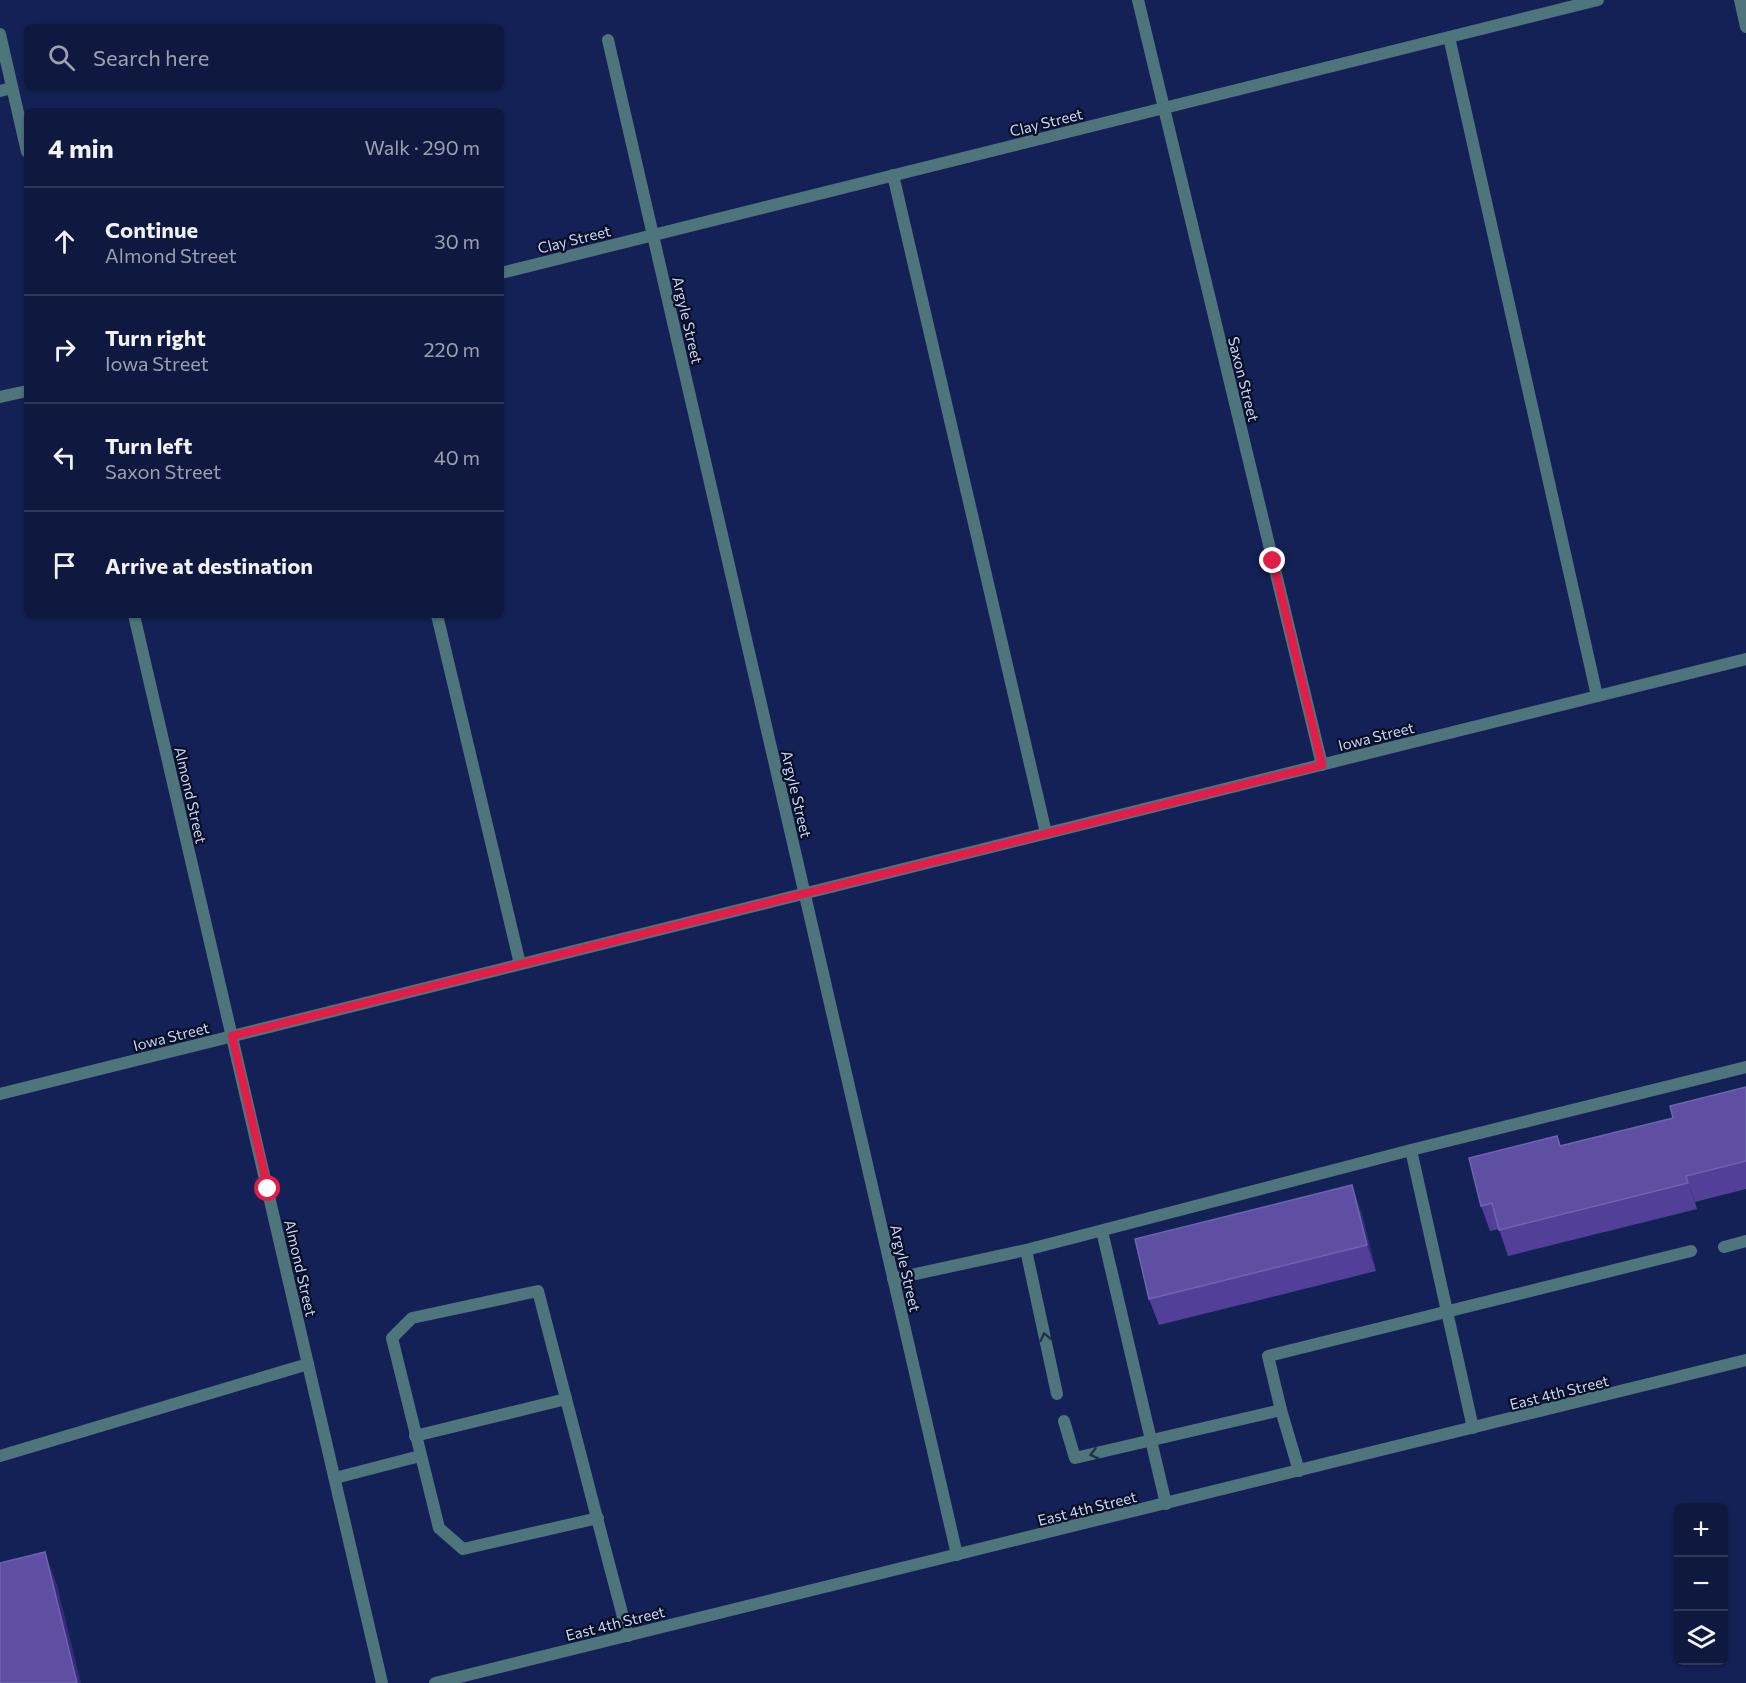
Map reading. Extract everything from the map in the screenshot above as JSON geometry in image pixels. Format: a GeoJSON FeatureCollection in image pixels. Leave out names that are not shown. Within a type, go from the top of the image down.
{"type":"FeatureCollection","features":[{"type":"Feature","properties":{"kind":"street","name":"Saxon Street"},"geometry":{"type":"LineString","coordinates":[[1138,0],[1322,765]]}},
{"type":"Feature","properties":{"kind":"street","name":"Clay Street"},"geometry":{"type":"LineString","coordinates":[[504,272],[1598,0]]}},
{"type":"Feature","properties":{"kind":"street"},"geometry":{"type":"LineString","coordinates":[[1740,0],[1746,27]]}},
{"type":"Feature","properties":{"kind":"street"},"geometry":{"type":"LineString","coordinates":[[0,34],[6,89],[24,143]]}},
{"type":"Feature","properties":{"kind":"street"},"geometry":{"type":"LineString","coordinates":[[1449,37],[1597,696]]}},
{"type":"Feature","properties":{"kind":"street","name":"Argyle Street"},"geometry":{"type":"LineString","coordinates":[[608,40],[957,1555]]}},
{"type":"Feature","properties":{"kind":"street"},"geometry":{"type":"LineString","coordinates":[[893,175],[1046,833]]}},
{"type":"Feature","properties":{"kind":"street"},"geometry":{"type":"LineString","coordinates":[[0,397],[24,392]]}},
{"type":"Feature","properties":{"kind":"street","name":"Almond Street"},"geometry":{"type":"LineString","coordinates":[[135,618],[382,1683]]}},
{"type":"Feature","properties":{"kind":"street"},"geometry":{"type":"LineString","coordinates":[[438,618],[520,964]]}},
{"type":"Feature","properties":{"kind":"street","name":"Iowa Street"},"geometry":{"type":"LineString","coordinates":[[0,1094],[1746,659]]}},
{"type":"Feature","properties":{"kind":"street"},"geometry":{"type":"LineString","coordinates":[[893,1279],[1026,1250],[1411,1150],[1746,1067]]}},
{"type":"Feature","properties":{"kind":"street"},"geometry":{"type":"LineString","coordinates":[[1411,1150],[1473,1428]]}},
{"type":"Feature","properties":{"kind":"street"},"geometry":{"type":"LineString","coordinates":[[1102,1231],[1166,1504]]}},
{"type":"Feature","properties":{"kind":"street"},"geometry":{"type":"LineString","coordinates":[[1724,1247],[1746,1241]]}},
{"type":"Feature","properties":{"kind":"street"},"geometry":{"type":"LineString","coordinates":[[1026,1250],[1057,1394]]}},
{"type":"Feature","properties":{"kind":"street"},"geometry":{"type":"LineString","coordinates":[[1299,1471],[1268,1356],[1690,1251]]}},
{"type":"Feature","properties":{"kind":"street"},"geometry":{"type":"LineString","coordinates":[[598,1518],[463,1549],[440,1528],[392,1338],[412,1318],[538,1291],[598,1518],[628,1636]]}},
{"type":"Feature","properties":{"kind":"street","name":"East 4th Street"},"geometry":{"type":"LineString","coordinates":[[435,1683],[1746,1360]]}},
{"type":"Feature","properties":{"kind":"street"},"geometry":{"type":"LineString","coordinates":[[0,1456],[308,1364]]}},
{"type":"Feature","properties":{"kind":"street"},"geometry":{"type":"LineString","coordinates":[[415,1436],[566,1399]]}},
{"type":"Feature","properties":{"kind":"street"},"geometry":{"type":"LineString","coordinates":[[1065,1421],[1075,1458],[1281,1410]]}},
{"type":"Feature","properties":{"kind":"street"},"geometry":{"type":"LineString","coordinates":[[335,1478],[420,1456]]}},
{"type":"Feature","properties":{"kind":"building"},"geometry":{"type":"Polygon","coordinates":[[[1746,1087],[1746,1161],[1686,1176],[1688,1183],[1499,1230],[1492,1203],[1481,1206],[1469,1158],[1557,1136],[1560,1146],[1673,1118],[1670,1106],[1746,1087]]]}},
{"type":"Feature","properties":{"kind":"building"},"geometry":{"type":"Polygon","coordinates":[[[1352,1185],[1367,1245],[1149,1299],[1135,1239],[1352,1185]]]}},
{"type":"Feature","properties":{"kind":"building"},"geometry":{"type":"Polygon","coordinates":[[[45,1552],[77,1683],[0,1683],[0,1563],[45,1552]]]}},
{"type":"Feature","properties":{"kind":"route"},"geometry":{"type":"LineString","coordinates":[[268,1189],[232,1036],[1322,765],[1273,561]]}}]}
